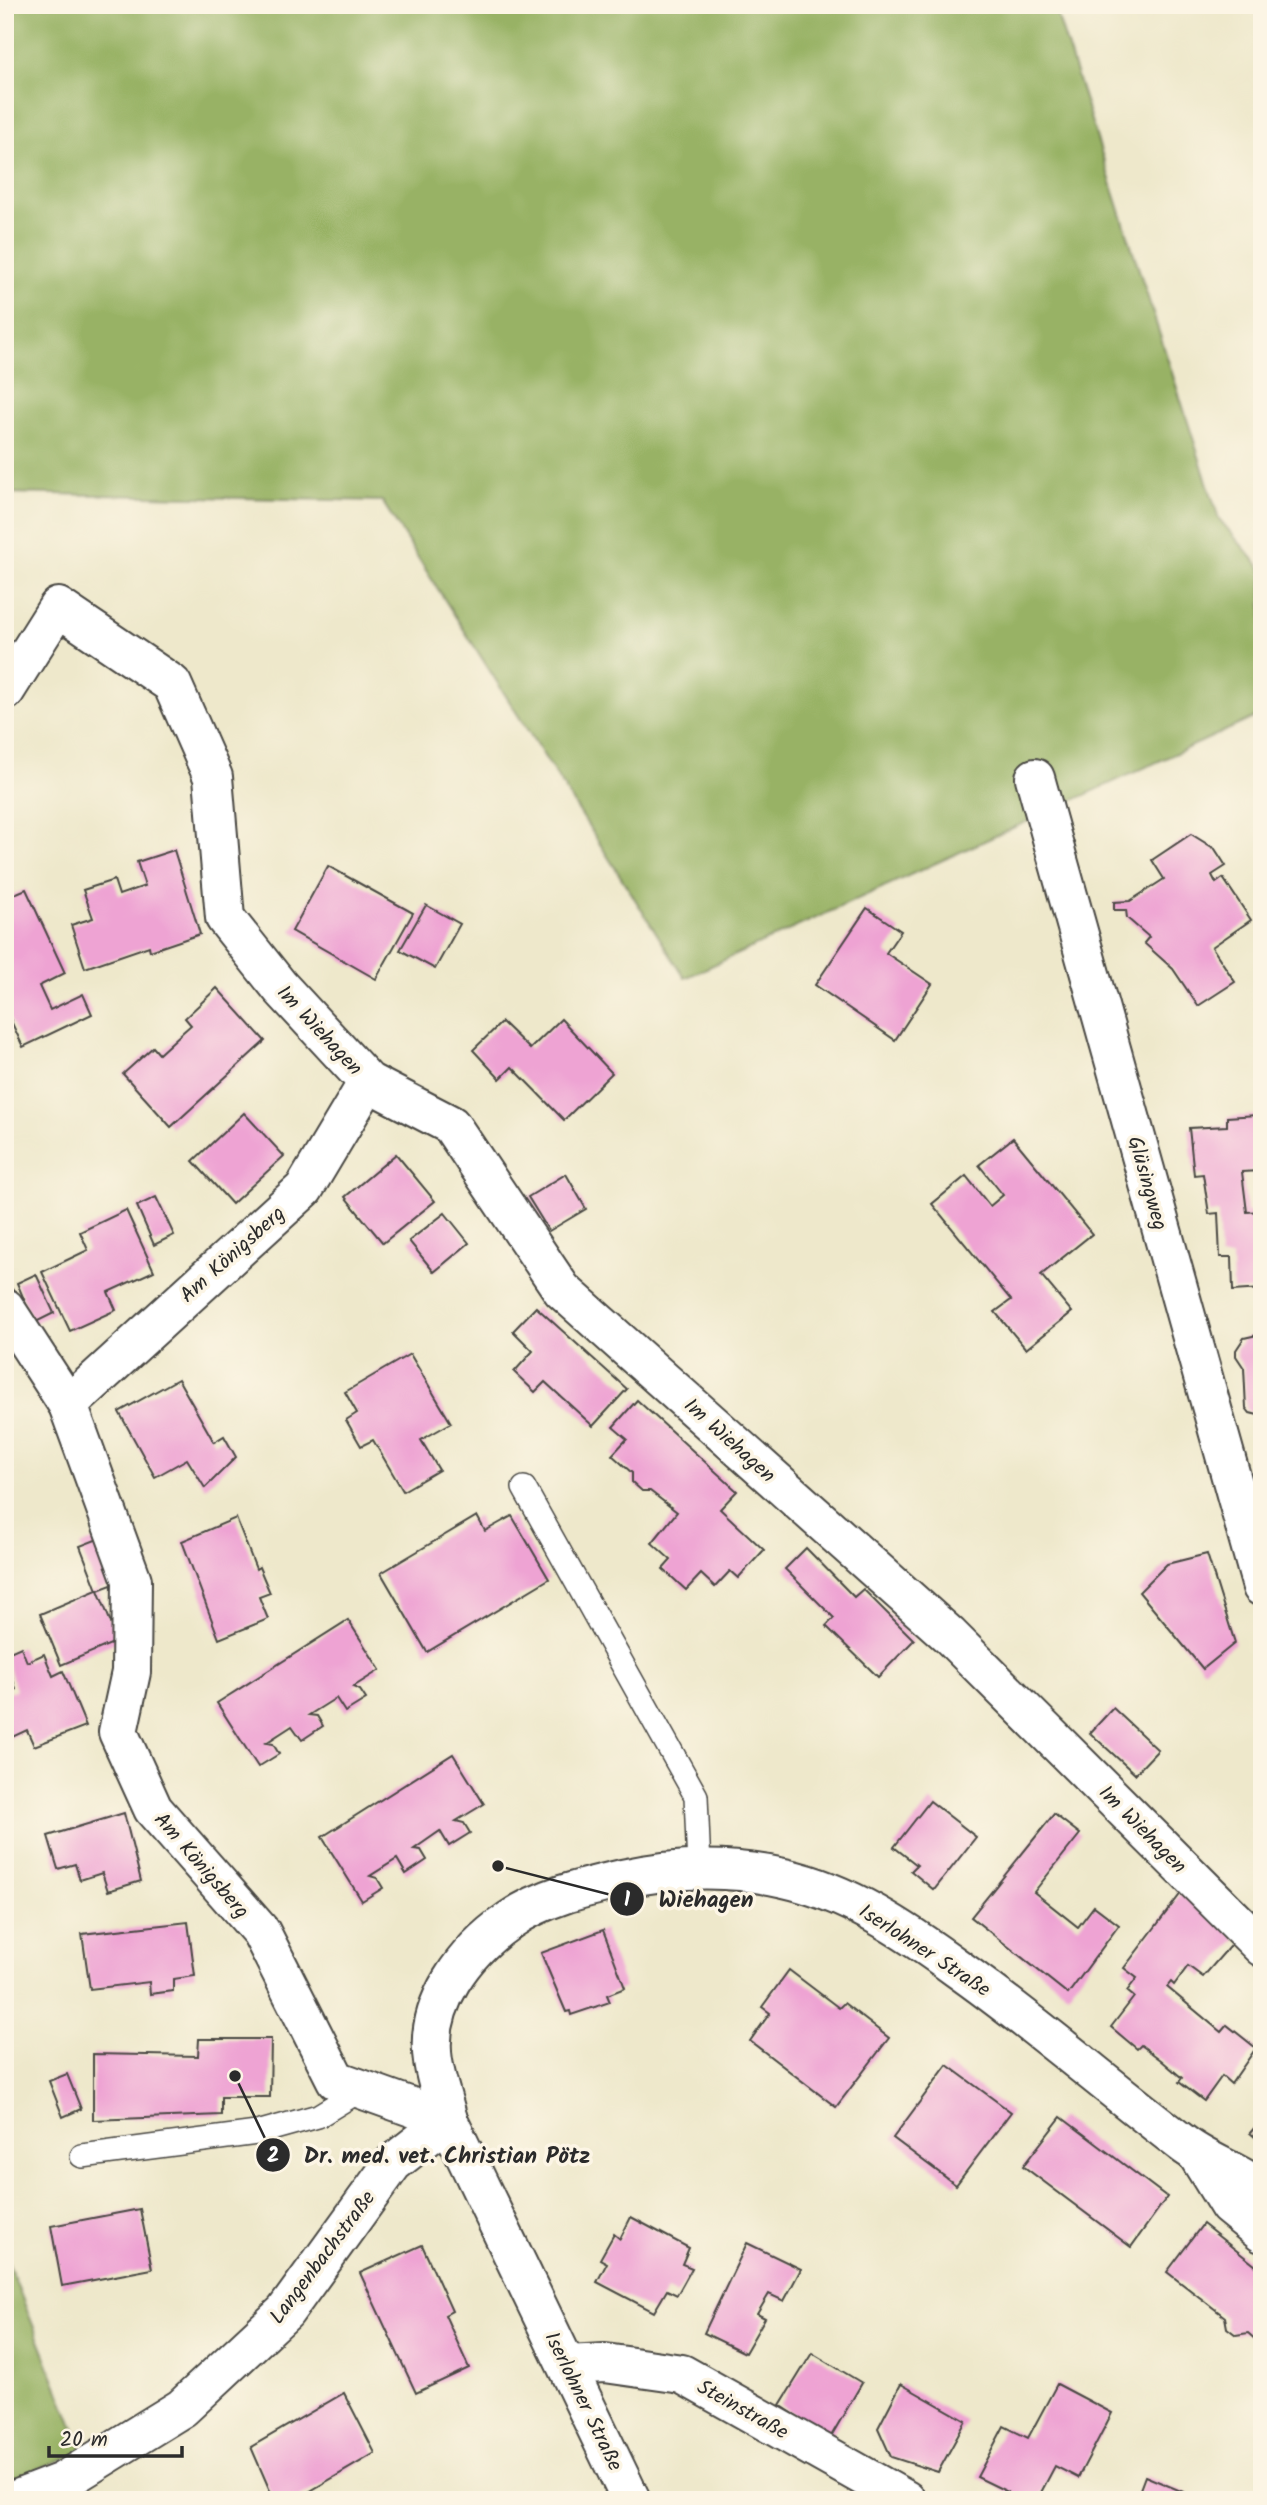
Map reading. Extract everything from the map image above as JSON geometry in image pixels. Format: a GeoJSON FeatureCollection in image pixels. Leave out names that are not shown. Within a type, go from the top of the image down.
{"type":"FeatureCollection","features":[{"type":"Feature","properties":{"kind":"street","name":"Im Wiehagen"},"geometry":{"type":"LineString","coordinates":[[5,691],[58,607],[172,684],[213,778],[225,918],[280,987],[369,1082],[451,1125],[562,1290],[950,1636],[1262,1947]]}},
{"type":"Feature","properties":{"kind":"street","name":"Glüsingweg"},"geometry":{"type":"LineString","coordinates":[[1035,778],[1262,1587]]}},
{"type":"Feature","properties":{"kind":"street","name":"Am Königsberg"},"geometry":{"type":"LineString","coordinates":[[68,1405],[304,1189],[369,1082]]}},
{"type":"Feature","properties":{"kind":"street","name":"Am Königsberg"},"geometry":{"type":"LineString","coordinates":[[5,1308],[68,1405],[132,1580],[131,1672],[118,1732],[153,1809],[261,1932],[336,2080],[448,2119]]}},
{"type":"Feature","properties":{"kind":"street","name":"Iserlohner Straße"},"geometry":{"type":"LineString","coordinates":[[631,2500],[448,2119],[433,2059],[433,2022],[448,1985],[475,1947],[525,1909],[580,1888],[636,1876],[699,1868],[786,1878],[831,1893],[878,1915],[1012,2007],[1197,2154],[1262,2190]]}},
{"type":"Feature","properties":{"kind":"street","name":"Langenbachstraße"},"geometry":{"type":"LineString","coordinates":[[15,2500],[62,2482],[182,2408],[285,2312],[393,2164],[448,2119]]}},
{"type":"Feature","properties":{"kind":"street","name":"Iserlohner Straße"},"geometry":{"type":"LineString","coordinates":[[1197,2154],[1229,2206],[1262,2233]]}},
{"type":"Feature","properties":{"kind":"street","name":"Steinstraße"},"geometry":{"type":"LineString","coordinates":[[567,2365],[605,2363],[682,2374],[906,2500]]}},
{"type":"Feature","properties":{"kind":"lane"},"geometry":{"type":"LineString","coordinates":[[524,1489],[696,1796],[699,1868]]}},
{"type":"Feature","properties":{"kind":"lane"},"geometry":{"type":"LineString","coordinates":[[82,2156],[257,2133],[318,2116],[362,2089]]}},
{"type":"Feature","properties":{"kind":"green space"},"geometry":{"type":"Polygon","coordinates":[[[5,5],[1054,5],[1219,519],[1262,569],[1262,714],[685,978],[382,501],[5,493],[5,5]]]}},
{"type":"Feature","properties":{"kind":"green space"},"geometry":{"type":"Polygon","coordinates":[[[5,2255],[83,2451],[5,2482],[5,2255]]]}},
{"type":"Feature","properties":{"kind":"building"},"geometry":{"type":"Polygon","coordinates":[[[1191,834],[1215,849],[1226,866],[1212,875],[1216,883],[1223,878],[1251,920],[1212,947],[1235,982],[1198,1006],[1173,969],[1144,943],[1149,937],[1127,918],[1126,910],[1114,910],[1114,902],[1130,901],[1164,879],[1152,860],[1191,834]]]}},
{"type":"Feature","properties":{"kind":"building"},"geometry":{"type":"Polygon","coordinates":[[[174,850],[200,934],[150,951],[149,946],[85,968],[71,925],[93,918],[83,890],[114,880],[119,895],[145,886],[137,862],[174,850]]]}},
{"type":"Feature","properties":{"kind":"building"},"geometry":{"type":"Polygon","coordinates":[[[328,866],[413,913],[376,979],[292,931],[328,866]]]}},
{"type":"Feature","properties":{"kind":"building"},"geometry":{"type":"Polygon","coordinates":[[[26,889],[65,973],[39,986],[50,1010],[83,994],[92,1014],[23,1047],[5,1008],[5,898],[26,889]]]}},
{"type":"Feature","properties":{"kind":"building"},"geometry":{"type":"Polygon","coordinates":[[[426,905],[460,924],[435,969],[400,950],[426,905]]]}},
{"type":"Feature","properties":{"kind":"building"},"geometry":{"type":"Polygon","coordinates":[[[867,908],[901,931],[886,953],[932,984],[895,1040],[815,985],[867,908]]]}},
{"type":"Feature","properties":{"kind":"building"},"geometry":{"type":"Polygon","coordinates":[[[217,988],[265,1041],[171,1127],[123,1074],[153,1047],[159,1054],[191,1025],[185,1018],[217,988]]]}},
{"type":"Feature","properties":{"kind":"building"},"geometry":{"type":"Polygon","coordinates":[[[561,1019],[612,1073],[564,1120],[512,1067],[500,1079],[473,1050],[502,1022],[530,1049],[561,1019]]]}},
{"type":"Feature","properties":{"kind":"building"},"geometry":{"type":"Polygon","coordinates":[[[244,1113],[284,1156],[232,1204],[193,1161],[244,1113]]]}},
{"type":"Feature","properties":{"kind":"building"},"geometry":{"type":"Polygon","coordinates":[[[1257,1115],[1259,1171],[1242,1172],[1247,1212],[1262,1211],[1262,1289],[1233,1291],[1232,1257],[1220,1257],[1218,1213],[1209,1214],[1203,1174],[1194,1175],[1189,1128],[1227,1126],[1227,1117],[1257,1115]]]}},
{"type":"Feature","properties":{"kind":"building"},"geometry":{"type":"Polygon","coordinates":[[[1013,1138],[1092,1234],[1041,1275],[1072,1312],[1026,1349],[995,1312],[1011,1300],[932,1204],[966,1176],[990,1206],[1003,1195],[979,1165],[1013,1138]]]}},
{"type":"Feature","properties":{"kind":"building"},"geometry":{"type":"Polygon","coordinates":[[[396,1154],[435,1201],[383,1243],[345,1197],[396,1154]]]}},
{"type":"Feature","properties":{"kind":"building"},"geometry":{"type":"Polygon","coordinates":[[[566,1174],[586,1209],[549,1231],[528,1197],[566,1174]]]}},
{"type":"Feature","properties":{"kind":"building"},"geometry":{"type":"Polygon","coordinates":[[[156,1197],[174,1235],[154,1245],[137,1206],[156,1197]]]}},
{"type":"Feature","properties":{"kind":"building"},"geometry":{"type":"Polygon","coordinates":[[[126,1210],[154,1271],[108,1292],[116,1310],[70,1331],[42,1272],[88,1250],[80,1232],[126,1210]]]}},
{"type":"Feature","properties":{"kind":"building"},"geometry":{"type":"Polygon","coordinates":[[[445,1213],[469,1243],[434,1272],[409,1241],[445,1213]]]}},
{"type":"Feature","properties":{"kind":"building"},"geometry":{"type":"Polygon","coordinates":[[[36,1274],[54,1313],[34,1323],[17,1283],[36,1274]]]}},
{"type":"Feature","properties":{"kind":"building"},"geometry":{"type":"Polygon","coordinates":[[[536,1307],[627,1389],[593,1426],[545,1382],[535,1392],[514,1372],[533,1351],[513,1331],[536,1307]]]}},
{"type":"Feature","properties":{"kind":"building"},"geometry":{"type":"Polygon","coordinates":[[[1257,1335],[1262,1337],[1262,1416],[1250,1413],[1246,1408],[1244,1368],[1236,1356],[1236,1350],[1244,1338],[1257,1335]]]}},
{"type":"Feature","properties":{"kind":"building"},"geometry":{"type":"Polygon","coordinates":[[[410,1354],[451,1423],[421,1440],[439,1470],[403,1491],[373,1440],[361,1446],[346,1420],[357,1413],[345,1392],[410,1354]]]}},
{"type":"Feature","properties":{"kind":"building"},"geometry":{"type":"Polygon","coordinates":[[[178,1379],[214,1442],[224,1436],[236,1457],[205,1488],[187,1459],[155,1477],[119,1412],[178,1379]]]}},
{"type":"Feature","properties":{"kind":"building"},"geometry":{"type":"Polygon","coordinates":[[[637,1400],[737,1491],[720,1509],[764,1550],[738,1578],[730,1571],[715,1587],[701,1574],[686,1590],[663,1569],[671,1560],[652,1543],[677,1512],[650,1491],[642,1491],[632,1482],[632,1473],[612,1455],[627,1439],[613,1427],[637,1400]]]}},
{"type":"Feature","properties":{"kind":"building"},"geometry":{"type":"Polygon","coordinates":[[[477,1516],[485,1531],[512,1516],[549,1579],[427,1652],[381,1573],[477,1516]]]}},
{"type":"Feature","properties":{"kind":"building"},"geometry":{"type":"Polygon","coordinates":[[[236,1518],[256,1569],[259,1567],[270,1593],[259,1597],[268,1619],[219,1639],[182,1541],[236,1518]]]}},
{"type":"Feature","properties":{"kind":"building"},"geometry":{"type":"Polygon","coordinates":[[[98,1539],[117,1583],[98,1590],[118,1641],[61,1665],[40,1614],[97,1590],[80,1546],[98,1539]]]}},
{"type":"Feature","properties":{"kind":"building"},"geometry":{"type":"Polygon","coordinates":[[[806,1548],[854,1597],[863,1589],[914,1640],[878,1677],[826,1626],[834,1618],[785,1569],[806,1548]]]}},
{"type":"Feature","properties":{"kind":"building"},"geometry":{"type":"Polygon","coordinates":[[[1207,1554],[1235,1643],[1203,1669],[1139,1592],[1167,1564],[1207,1554]]]}},
{"type":"Feature","properties":{"kind":"building"},"geometry":{"type":"Polygon","coordinates":[[[348,1620],[380,1670],[353,1687],[360,1690],[366,1699],[345,1712],[336,1698],[309,1715],[317,1716],[323,1726],[302,1740],[292,1726],[266,1743],[273,1744],[279,1754],[258,1767],[217,1703],[348,1620]]]}},
{"type":"Feature","properties":{"kind":"building"},"geometry":{"type":"Polygon","coordinates":[[[21,1647],[27,1662],[44,1654],[53,1676],[63,1671],[86,1726],[34,1746],[27,1730],[8,1739],[5,1731],[5,1695],[16,1690],[5,1654],[21,1647]]]}},
{"type":"Feature","properties":{"kind":"building"},"geometry":{"type":"Polygon","coordinates":[[[1113,1708],[1158,1750],[1135,1774],[1090,1733],[1113,1708]]]}},
{"type":"Feature","properties":{"kind":"building"},"geometry":{"type":"Polygon","coordinates":[[[453,1754],[484,1804],[456,1821],[464,1823],[470,1833],[449,1846],[440,1831],[414,1849],[421,1850],[427,1860],[406,1874],[397,1859],[370,1876],[377,1878],[383,1888],[362,1901],[322,1837],[453,1754]]]}},
{"type":"Feature","properties":{"kind":"building"},"geometry":{"type":"Polygon","coordinates":[[[930,1801],[976,1837],[934,1890],[911,1871],[917,1865],[894,1847],[930,1801]]]}},
{"type":"Feature","properties":{"kind":"building"},"geometry":{"type":"Polygon","coordinates":[[[124,1813],[141,1881],[108,1891],[102,1873],[80,1880],[75,1864],[58,1869],[48,1836],[124,1813]]]}},
{"type":"Feature","properties":{"kind":"building"},"geometry":{"type":"Polygon","coordinates":[[[1054,1814],[1080,1834],[1034,1892],[1078,1927],[1094,1906],[1119,1925],[1068,1994],[971,1917],[1054,1814]]]}},
{"type":"Feature","properties":{"kind":"building"},"geometry":{"type":"Polygon","coordinates":[[[1185,1888],[1236,1939],[1203,1977],[1188,1966],[1174,1985],[1171,1982],[1167,1987],[1221,2032],[1227,2025],[1256,2048],[1231,2084],[1222,2076],[1204,2101],[1179,2082],[1182,2078],[1161,2060],[1141,2045],[1137,2049],[1111,2027],[1134,1997],[1127,1991],[1137,1978],[1124,1968],[1185,1888]]]}},
{"type":"Feature","properties":{"kind":"building"},"geometry":{"type":"Polygon","coordinates":[[[188,1922],[195,1976],[173,1979],[173,1991],[150,1994],[149,1982],[90,1989],[82,1934],[188,1922]]]}},
{"type":"Feature","properties":{"kind":"building"},"geometry":{"type":"Polygon","coordinates":[[[603,1930],[625,1988],[607,1995],[610,2002],[571,2015],[570,2011],[566,2012],[541,1953],[603,1930]]]}},
{"type":"Feature","properties":{"kind":"building"},"geometry":{"type":"Polygon","coordinates":[[[789,1970],[839,2008],[844,2003],[889,2038],[836,2107],[750,2041],[770,2013],[762,2007],[789,1970]]]}},
{"type":"Feature","properties":{"kind":"building"},"geometry":{"type":"Polygon","coordinates":[[[199,2039],[271,2039],[270,2097],[221,2097],[221,2115],[93,2120],[93,2054],[198,2056],[199,2039]]]}},
{"type":"Feature","properties":{"kind":"building"},"geometry":{"type":"Polygon","coordinates":[[[947,2065],[1011,2112],[956,2185],[893,2138],[947,2065]]]}},
{"type":"Feature","properties":{"kind":"building"},"geometry":{"type":"Polygon","coordinates":[[[67,2074],[81,2109],[63,2117],[49,2081],[67,2074]]]}},
{"type":"Feature","properties":{"kind":"building"},"geometry":{"type":"Polygon","coordinates":[[[1061,2117],[1167,2197],[1131,2247],[1023,2166],[1061,2117]]]}},
{"type":"Feature","properties":{"kind":"building"},"geometry":{"type":"Polygon","coordinates":[[[1262,2119],[1262,2143],[1250,2133],[1262,2119]]]}},
{"type":"Feature","properties":{"kind":"building"},"geometry":{"type":"Polygon","coordinates":[[[140,2209],[152,2269],[62,2286],[51,2226],[140,2209]]]}},
{"type":"Feature","properties":{"kind":"building"},"geometry":{"type":"Polygon","coordinates":[[[631,2217],[689,2248],[682,2264],[692,2268],[677,2295],[667,2290],[654,2312],[597,2282],[607,2263],[600,2259],[614,2234],[620,2239],[631,2217]]]}},
{"type":"Feature","properties":{"kind":"building"},"geometry":{"type":"Polygon","coordinates":[[[1203,2224],[1261,2270],[1255,2280],[1262,2285],[1262,2335],[1257,2341],[1248,2333],[1236,2335],[1227,2328],[1225,2317],[1167,2272],[1203,2224]]]}},
{"type":"Feature","properties":{"kind":"building"},"geometry":{"type":"Polygon","coordinates":[[[747,2243],[801,2269],[784,2301],[769,2294],[757,2314],[765,2318],[745,2353],[704,2333],[747,2243]]]}},
{"type":"Feature","properties":{"kind":"building"},"geometry":{"type":"Polygon","coordinates":[[[422,2245],[452,2311],[445,2315],[469,2368],[416,2393],[360,2273],[422,2245]]]}},
{"type":"Feature","properties":{"kind":"building"},"geometry":{"type":"Polygon","coordinates":[[[812,2353],[862,2383],[830,2438],[780,2405],[812,2353]]]}},
{"type":"Feature","properties":{"kind":"building"},"geometry":{"type":"Polygon","coordinates":[[[901,2384],[966,2421],[938,2472],[891,2457],[878,2428],[901,2384]]]}},
{"type":"Feature","properties":{"kind":"building"},"geometry":{"type":"Polygon","coordinates":[[[1057,2384],[1112,2413],[1078,2478],[1055,2466],[1037,2500],[1004,2500],[1008,2492],[977,2477],[1004,2426],[1028,2438],[1057,2384]]]}},
{"type":"Feature","properties":{"kind":"building"},"geometry":{"type":"Polygon","coordinates":[[[344,2393],[375,2453],[295,2500],[274,2500],[251,2447],[344,2393]]]}},
{"type":"Feature","properties":{"kind":"building"},"geometry":{"type":"Polygon","coordinates":[[[1145,2476],[1186,2493],[1184,2500],[1136,2500],[1145,2476]]]}},
{"type":"Feature","properties":{"kind":"place","name":"Wiehagen"},"geometry":{"type":"Point","coordinates":[498,1866]}},
{"type":"Feature","properties":{"kind":"place","name":"Dr. med. vet. Christian Pötz"},"geometry":{"type":"Point","coordinates":[235,2076]}}]}
